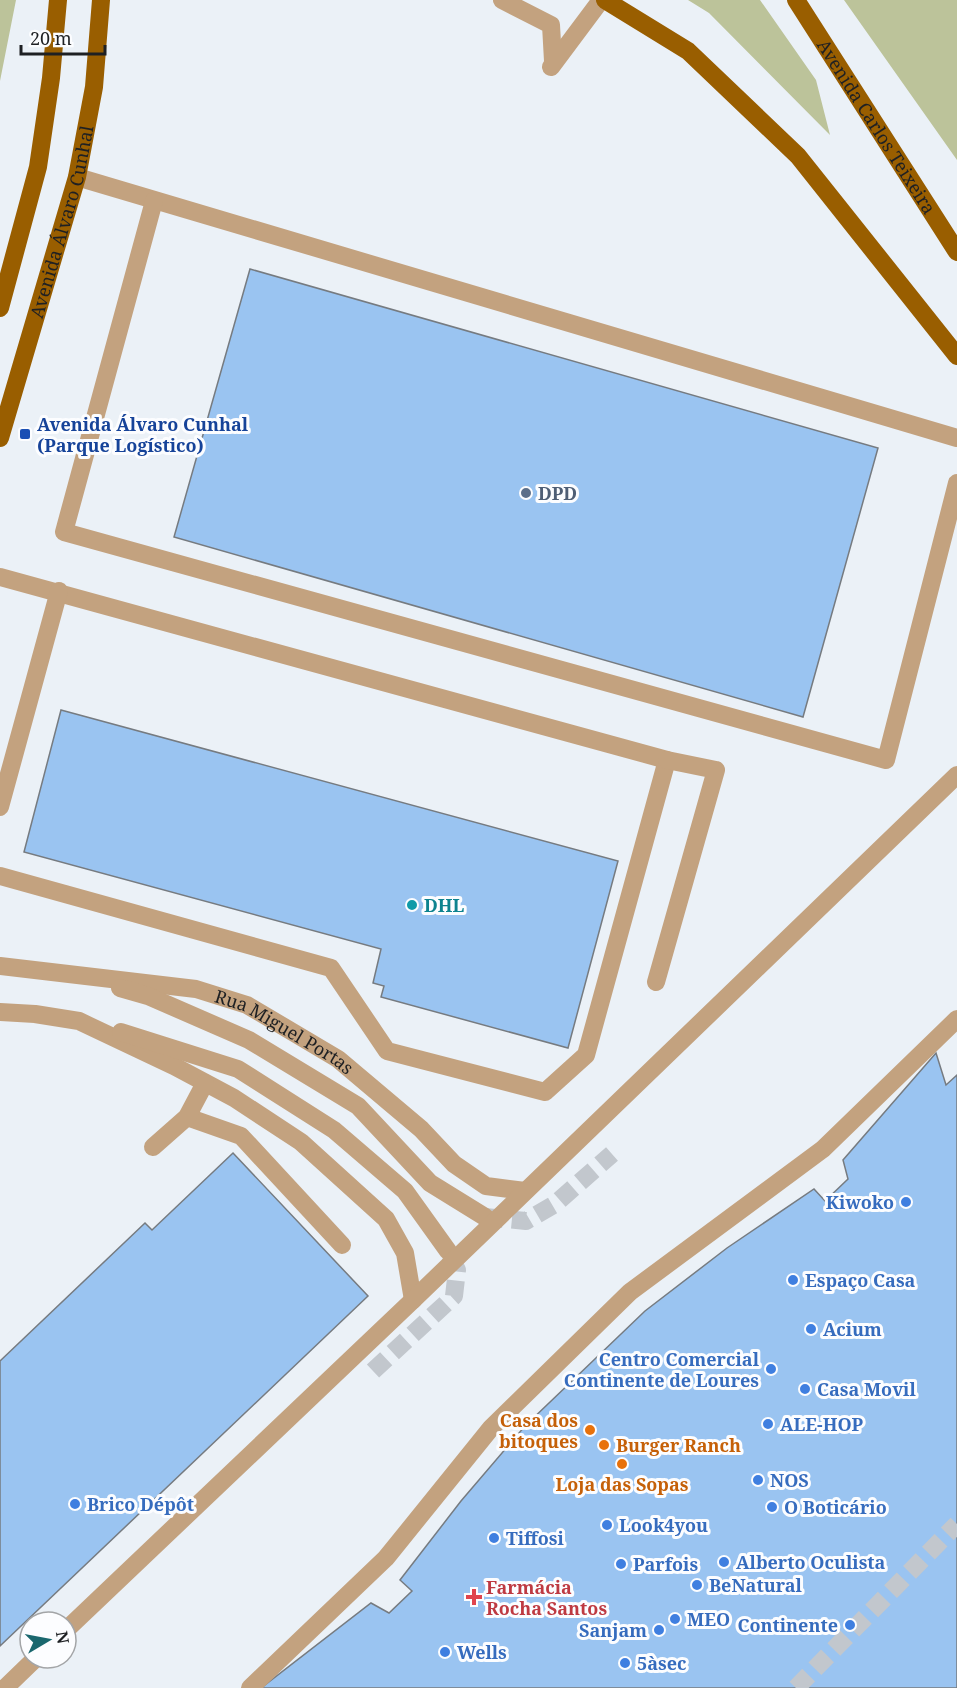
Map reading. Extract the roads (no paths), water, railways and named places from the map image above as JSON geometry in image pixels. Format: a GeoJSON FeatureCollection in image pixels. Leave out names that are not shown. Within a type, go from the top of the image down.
{"type":"FeatureCollection","features":[{"type":"Feature","properties":{"kind":"main road","name":"Avenida Álvaro Cunhal"},"geometry":{"type":"LineString","coordinates":[[0,308],[38,167],[51,78],[58,0]]}},
{"type":"Feature","properties":{"kind":"main road","name":"Avenida Álvaro Cunhal"},"geometry":{"type":"LineString","coordinates":[[0,438],[77,177],[94,87],[101,0]]}},
{"type":"Feature","properties":{"kind":"main road"},"geometry":{"type":"LineString","coordinates":[[603,0],[688,51],[798,156],[957,356]]}},
{"type":"Feature","properties":{"kind":"main road","name":"Avenida Carlos Teixeira"},"geometry":{"type":"LineString","coordinates":[[796,0],[957,252]]}},
{"type":"Feature","properties":{"kind":"lane"},"geometry":{"type":"LineString","coordinates":[[502,0],[551,25],[551,66],[603,0]]}},
{"type":"Feature","properties":{"kind":"lane"},"geometry":{"type":"LineString","coordinates":[[77,177],[957,438]]}},
{"type":"Feature","properties":{"kind":"lane"},"geometry":{"type":"LineString","coordinates":[[154,201],[64,532],[886,760],[957,483]]}},
{"type":"Feature","properties":{"kind":"lane"},"geometry":{"type":"LineString","coordinates":[[0,576],[667,760],[716,770],[656,982]]}},
{"type":"Feature","properties":{"kind":"lane"},"geometry":{"type":"LineString","coordinates":[[0,807],[59,591]]}},
{"type":"Feature","properties":{"kind":"lane"},"geometry":{"type":"LineString","coordinates":[[0,876],[331,968],[387,1051],[545,1092],[586,1055],[667,760]]}},
{"type":"Feature","properties":{"kind":"lane"},"geometry":{"type":"LineString","coordinates":[[78,1619],[413,1300],[957,775]]}},
{"type":"Feature","properties":{"kind":"lane","name":"Rua Miguel Portas"},"geometry":{"type":"LineString","coordinates":[[0,966],[195,989],[247,1005],[338,1059],[422,1129],[454,1164],[486,1186],[525,1191]]}},
{"type":"Feature","properties":{"kind":"lane"},"geometry":{"type":"LineString","coordinates":[[65,972],[148,996],[249,1040],[358,1106],[430,1183],[485,1217]]}},
{"type":"Feature","properties":{"kind":"lane"},"geometry":{"type":"LineString","coordinates":[[0,1012],[35,1014],[79,1021],[153,1040],[238,1069],[334,1130],[405,1191],[448,1251]]}},
{"type":"Feature","properties":{"kind":"lane"},"geometry":{"type":"LineString","coordinates":[[250,1688],[386,1558],[491,1428],[630,1292],[823,1149],[957,1019]]}},
{"type":"Feature","properties":{"kind":"lane"},"geometry":{"type":"LineString","coordinates":[[79,1021],[205,1083],[301,1142],[386,1219],[405,1253],[413,1300]]}},
{"type":"Feature","properties":{"kind":"lane"},"geometry":{"type":"LineString","coordinates":[[153,1147],[187,1117],[205,1083]]}},
{"type":"Feature","properties":{"kind":"lane"},"geometry":{"type":"LineString","coordinates":[[187,1117],[241,1136],[342,1245]]}},
{"type":"Feature","properties":{"kind":"lane"},"geometry":{"type":"LineString","coordinates":[[5,1688],[24,1670]]}},
{"type":"Feature","properties":{"kind":"tunnel"},"geometry":{"type":"LineString","coordinates":[[485,1217],[526,1221],[555,1204],[612,1154]]}},
{"type":"Feature","properties":{"kind":"tunnel"},"geometry":{"type":"LineString","coordinates":[[373,1371],[454,1296],[457,1270],[448,1251]]}},
{"type":"Feature","properties":{"kind":"tunnel"},"geometry":{"type":"LineString","coordinates":[[796,1688],[957,1524]]}},
{"type":"Feature","properties":{"kind":"place","name":"Avenida Álvaro Cunhal (Parque Logístico)"},"geometry":{"type":"Point","coordinates":[25,434]}},
{"type":"Feature","properties":{"kind":"place","name":"DPD"},"geometry":{"type":"Point","coordinates":[526,493]}},
{"type":"Feature","properties":{"kind":"place","name":"DHL"},"geometry":{"type":"Point","coordinates":[412,905]}},
{"type":"Feature","properties":{"kind":"place","name":"Kiwoko"},"geometry":{"type":"Point","coordinates":[906,1202]}},
{"type":"Feature","properties":{"kind":"place","name":"Espaço Casa"},"geometry":{"type":"Point","coordinates":[793,1280]}},
{"type":"Feature","properties":{"kind":"place","name":"Acium"},"geometry":{"type":"Point","coordinates":[811,1329]}},
{"type":"Feature","properties":{"kind":"place","name":"Centro Comercial Continente de Loures"},"geometry":{"type":"Point","coordinates":[771,1369]}},
{"type":"Feature","properties":{"kind":"place","name":"Casa Movil"},"geometry":{"type":"Point","coordinates":[805,1389]}},
{"type":"Feature","properties":{"kind":"place","name":"ALE-HOP"},"geometry":{"type":"Point","coordinates":[768,1424]}},
{"type":"Feature","properties":{"kind":"place","name":"Casa dos bitoques"},"geometry":{"type":"Point","coordinates":[590,1430]}},
{"type":"Feature","properties":{"kind":"place","name":"Burger Ranch"},"geometry":{"type":"Point","coordinates":[604,1445]}},
{"type":"Feature","properties":{"kind":"place","name":"Loja das Sopas"},"geometry":{"type":"Point","coordinates":[622,1464]}},
{"type":"Feature","properties":{"kind":"place","name":"NOS"},"geometry":{"type":"Point","coordinates":[758,1480]}},
{"type":"Feature","properties":{"kind":"place","name":"Brico Dépôt"},"geometry":{"type":"Point","coordinates":[75,1504]}},
{"type":"Feature","properties":{"kind":"place","name":"O Boticário"},"geometry":{"type":"Point","coordinates":[772,1507]}},
{"type":"Feature","properties":{"kind":"place","name":"Look4you"},"geometry":{"type":"Point","coordinates":[607,1525]}},
{"type":"Feature","properties":{"kind":"place","name":"Tiffosi"},"geometry":{"type":"Point","coordinates":[494,1538]}},
{"type":"Feature","properties":{"kind":"place","name":"Alberto Oculista"},"geometry":{"type":"Point","coordinates":[724,1562]}},
{"type":"Feature","properties":{"kind":"place","name":"Parfois"},"geometry":{"type":"Point","coordinates":[621,1564]}},
{"type":"Feature","properties":{"kind":"place","name":"BeNatural"},"geometry":{"type":"Point","coordinates":[697,1585]}},
{"type":"Feature","properties":{"kind":"place","name":"Farmácia Rocha Santos"},"geometry":{"type":"Point","coordinates":[474,1597]}},
{"type":"Feature","properties":{"kind":"place","name":"MEO"},"geometry":{"type":"Point","coordinates":[675,1619]}},
{"type":"Feature","properties":{"kind":"place","name":"Continente"},"geometry":{"type":"Point","coordinates":[850,1625]}},
{"type":"Feature","properties":{"kind":"place","name":"Sanjam"},"geometry":{"type":"Point","coordinates":[659,1630]}},
{"type":"Feature","properties":{"kind":"place","name":"Wells"},"geometry":{"type":"Point","coordinates":[445,1652]}},
{"type":"Feature","properties":{"kind":"place","name":"5àsec"},"geometry":{"type":"Point","coordinates":[625,1663]}}]}
